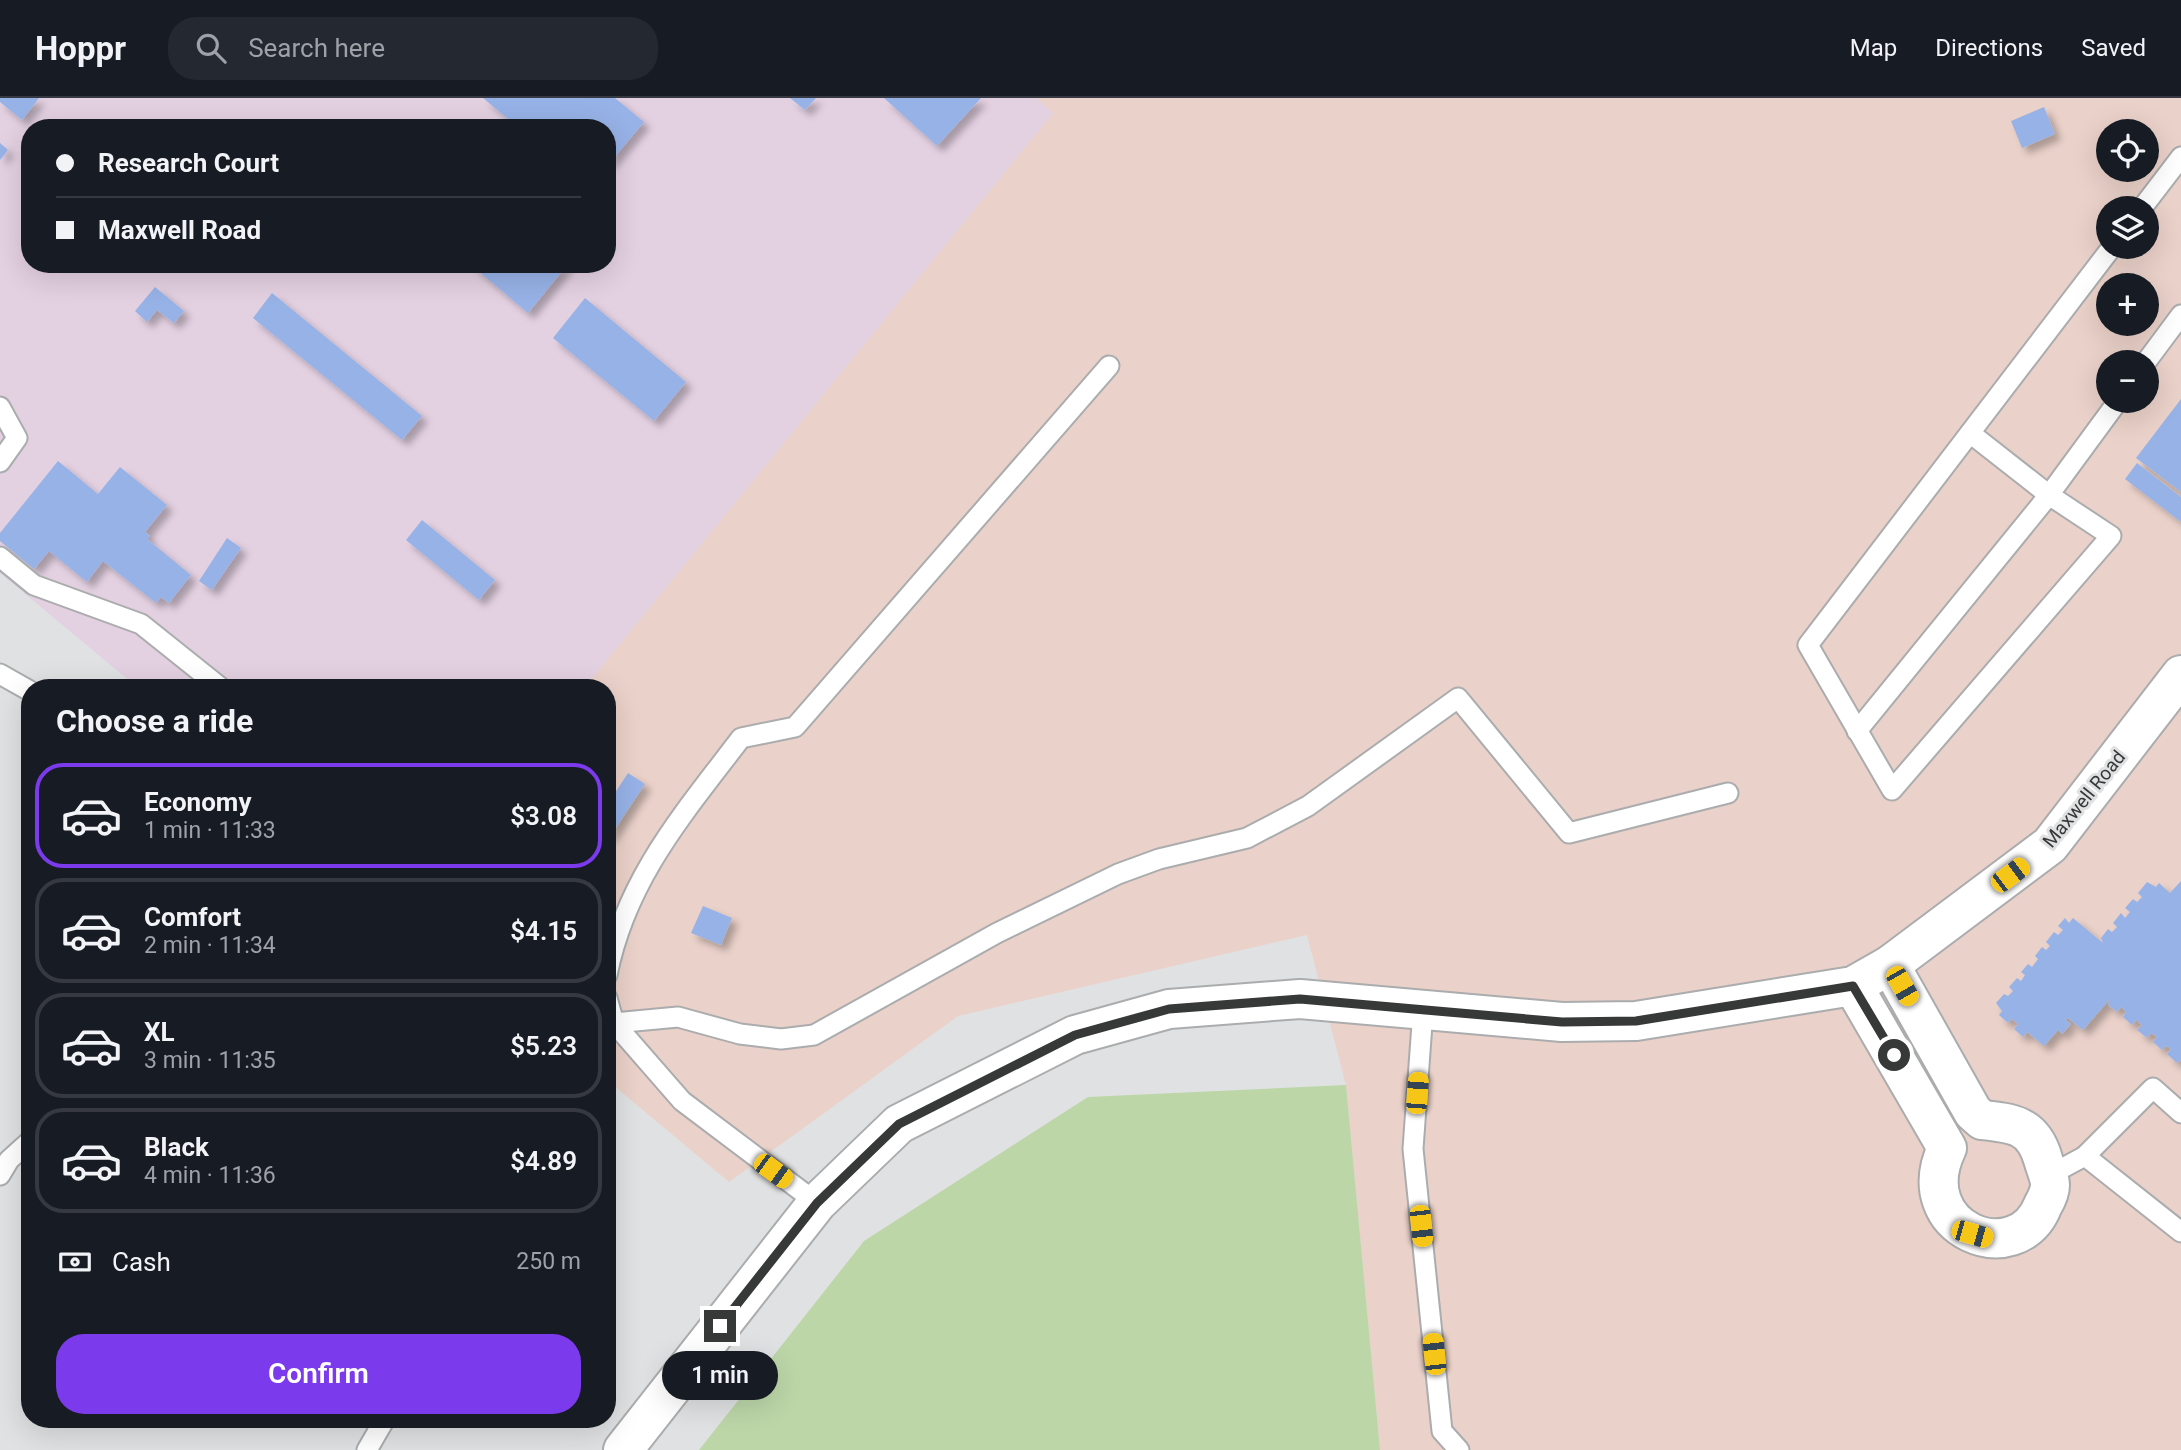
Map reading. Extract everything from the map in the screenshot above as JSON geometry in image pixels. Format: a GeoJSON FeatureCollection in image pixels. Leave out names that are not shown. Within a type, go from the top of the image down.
{"type":"FeatureCollection","features":[{"type":"Feature","properties":{"kind":"street","name":"Maxwell Road"},"geometry":{"type":"LineString","coordinates":[[623,1450],[817,1203],[899,1124],[1075,1035],[1169,1009],[1300,999],[1562,1022],[1636,1021],[1853,986],[1891,965],[2050,845],[2181,675]]}},
{"type":"Feature","properties":{"kind":"street"},"geometry":{"type":"LineString","coordinates":[[1853,986],[1947,1148],[1940,1163],[1939,1197],[1957,1225],[1988,1239],[2006,1238],[2021,1231],[2039,1215],[2050,1186],[2039,1145],[2026,1130],[2010,1122],[1982,1120],[1973,1111],[1891,965]]}},
{"type":"Feature","properties":{"kind":"lane"},"geometry":{"type":"LineString","coordinates":[[2151,196],[2181,157]]}},
{"type":"Feature","properties":{"kind":"lane"},"geometry":{"type":"LineString","coordinates":[[1970,433],[2049,495],[2111,536],[1892,790],[1808,645],[2103,259]]}},
{"type":"Feature","properties":{"kind":"lane"},"geometry":{"type":"LineString","coordinates":[[2155,350],[2181,315]]}},
{"type":"Feature","properties":{"kind":"lane"},"geometry":{"type":"LineString","coordinates":[[616,937],[635,886],[664,839],[741,738],[795,727],[1109,366]]}},
{"type":"Feature","properties":{"kind":"lane"},"geometry":{"type":"LineString","coordinates":[[0,407],[17,438],[0,462]]}},
{"type":"Feature","properties":{"kind":"lane"},"geometry":{"type":"LineString","coordinates":[[1857,731],[2049,495],[2109,413]]}},
{"type":"Feature","properties":{"kind":"lane"},"geometry":{"type":"LineString","coordinates":[[0,556],[34,584],[141,624],[210,679]]}},
{"type":"Feature","properties":{"kind":"lane"},"geometry":{"type":"LineString","coordinates":[[0,674],[21,686]]}},
{"type":"Feature","properties":{"kind":"lane"},"geometry":{"type":"LineString","coordinates":[[616,1023],[678,1017],[740,1034],[781,1039],[814,1035],[997,933],[1118,874],[1159,859],[1247,838],[1259,832],[1308,806],[1458,698],[1569,833],[1728,793]]}},
{"type":"Feature","properties":{"kind":"lane"},"geometry":{"type":"LineString","coordinates":[[1423,1010],[1413,1149],[1442,1431],[1459,1450]]}},
{"type":"Feature","properties":{"kind":"lane"},"geometry":{"type":"LineString","coordinates":[[616,1025],[682,1101],[817,1203]]}},
{"type":"Feature","properties":{"kind":"lane"},"geometry":{"type":"LineString","coordinates":[[2048,1176],[2085,1156],[2152,1088],[2181,1113]]}},
{"type":"Feature","properties":{"kind":"lane"},"geometry":{"type":"LineString","coordinates":[[0,1175],[9,1160],[21,1149]]}},
{"type":"Feature","properties":{"kind":"lane"},"geometry":{"type":"LineString","coordinates":[[2085,1156],[2181,1232]]}},
{"type":"Feature","properties":{"kind":"lane"},"geometry":{"type":"LineString","coordinates":[[367,1450],[379,1428]]}},
{"type":"Feature","properties":{"kind":"shaded area"},"geometry":{"type":"Polygon","coordinates":[[[0,98],[1036,98],[1053,113],[591,679],[127,679],[0,573],[0,98]]]}},
{"type":"Feature","properties":{"kind":"shaded area"},"geometry":{"type":"Polygon","coordinates":[[[1036,98],[2181,98],[2181,1450],[1380,1450],[1346,1085],[1307,935],[958,1016],[729,1182],[616,1088],[616,679],[591,679],[1053,113],[1036,98]]]}},
{"type":"Feature","properties":{"kind":"green space"},"geometry":{"type":"Polygon","coordinates":[[[1346,1085],[1380,1450],[699,1450],[864,1241],[1088,1097],[1346,1085]]]}},
{"type":"Feature","properties":{"kind":"building"},"geometry":{"type":"Polygon","coordinates":[[[0,98],[39,98],[21,119],[0,102],[0,98]]]}},
{"type":"Feature","properties":{"kind":"building"},"geometry":{"type":"Polygon","coordinates":[[[483,98],[615,98],[644,122],[616,155],[616,119],[508,119],[483,98]]]}},
{"type":"Feature","properties":{"kind":"building"},"geometry":{"type":"Polygon","coordinates":[[[790,98],[816,98],[805,110],[790,98]]]}},
{"type":"Feature","properties":{"kind":"building"},"geometry":{"type":"Polygon","coordinates":[[[884,98],[981,98],[937,146],[884,98]]]}},
{"type":"Feature","properties":{"kind":"building"},"geometry":{"type":"Polygon","coordinates":[[[2044,107],[2055,134],[2022,148],[2011,121],[2044,107]]]}},
{"type":"Feature","properties":{"kind":"building"},"geometry":{"type":"Polygon","coordinates":[[[0,143],[8,150],[0,160],[0,143]]]}},
{"type":"Feature","properties":{"kind":"building"},"geometry":{"type":"Polygon","coordinates":[[[481,273],[561,273],[528,313],[481,273]]]}},
{"type":"Feature","properties":{"kind":"building"},"geometry":{"type":"Polygon","coordinates":[[[155,287],[184,311],[174,323],[157,310],[147,322],[135,311],[155,287]]]}},
{"type":"Feature","properties":{"kind":"building"},"geometry":{"type":"Polygon","coordinates":[[[272,293],[422,416],[402,440],[253,318],[272,293]]]}},
{"type":"Feature","properties":{"kind":"building"},"geometry":{"type":"Polygon","coordinates":[[[585,298],[686,382],[654,421],[553,338],[585,298]]]}},
{"type":"Feature","properties":{"kind":"building"},"geometry":{"type":"Polygon","coordinates":[[[2181,399],[2181,492],[2136,458],[2181,399]]]}},
{"type":"Feature","properties":{"kind":"building"},"geometry":{"type":"Polygon","coordinates":[[[58,461],[98,494],[120,467],[167,505],[145,532],[150,536],[147,539],[191,575],[169,603],[161,597],[156,603],[103,561],[87,582],[49,551],[34,569],[0,541],[0,533],[58,461]]]}},
{"type":"Feature","properties":{"kind":"building"},"geometry":{"type":"Polygon","coordinates":[[[2137,463],[2181,497],[2181,522],[2125,479],[2137,463]]]}},
{"type":"Feature","properties":{"kind":"building"},"geometry":{"type":"Polygon","coordinates":[[[422,520],[495,580],[479,600],[406,540],[422,520]]]}},
{"type":"Feature","properties":{"kind":"building"},"geometry":{"type":"Polygon","coordinates":[[[227,538],[241,548],[212,590],[199,581],[227,538]]]}},
{"type":"Feature","properties":{"kind":"building"},"geometry":{"type":"Polygon","coordinates":[[[628,773],[645,784],[616,828],[616,791],[628,773]]]}},
{"type":"Feature","properties":{"kind":"building"},"geometry":{"type":"Polygon","coordinates":[[[2181,881],[2181,1060],[2177,1063],[2167,1054],[2171,1049],[2166,1046],[2162,1050],[2153,1042],[2157,1037],[2151,1033],[2147,1038],[2137,1030],[2142,1025],[2136,1020],[2132,1025],[2123,1017],[2126,1012],[2121,1007],[2117,1012],[2108,1005],[2110,999],[2083,1030],[2068,1018],[2066,1020],[2071,1024],[2062,1034],[2058,1030],[2044,1046],[2027,1032],[2023,1037],[2014,1029],[2018,1024],[2012,1019],[2008,1023],[1999,1015],[2002,1011],[1996,1003],[2004,994],[2008,996],[2013,991],[2009,987],[2017,978],[2021,981],[2025,975],[2021,972],[2028,964],[2032,967],[2038,959],[2035,956],[2042,947],[2046,950],[2050,946],[2046,942],[2054,932],[2058,935],[2063,930],[2058,926],[2065,918],[2069,923],[2073,918],[2103,943],[2101,938],[2108,929],[2112,932],[2117,927],[2113,923],[2121,913],[2125,918],[2130,912],[2125,908],[2133,899],[2137,902],[2142,897],[2138,893],[2147,882],[2156,887],[2159,883],[2170,893],[2181,881]]]}},
{"type":"Feature","properties":{"kind":"building"},"geometry":{"type":"Polygon","coordinates":[[[703,906],[732,918],[721,945],[691,933],[703,906]]]}},
{"type":"Feature","properties":{"kind":"route"},"geometry":{"type":"LineString","coordinates":[[720,1326],[817,1203],[899,1124],[1075,1035],[1169,1009],[1300,999],[1562,1022],[1636,1021],[1853,986],[1894,1055]]}}]}
